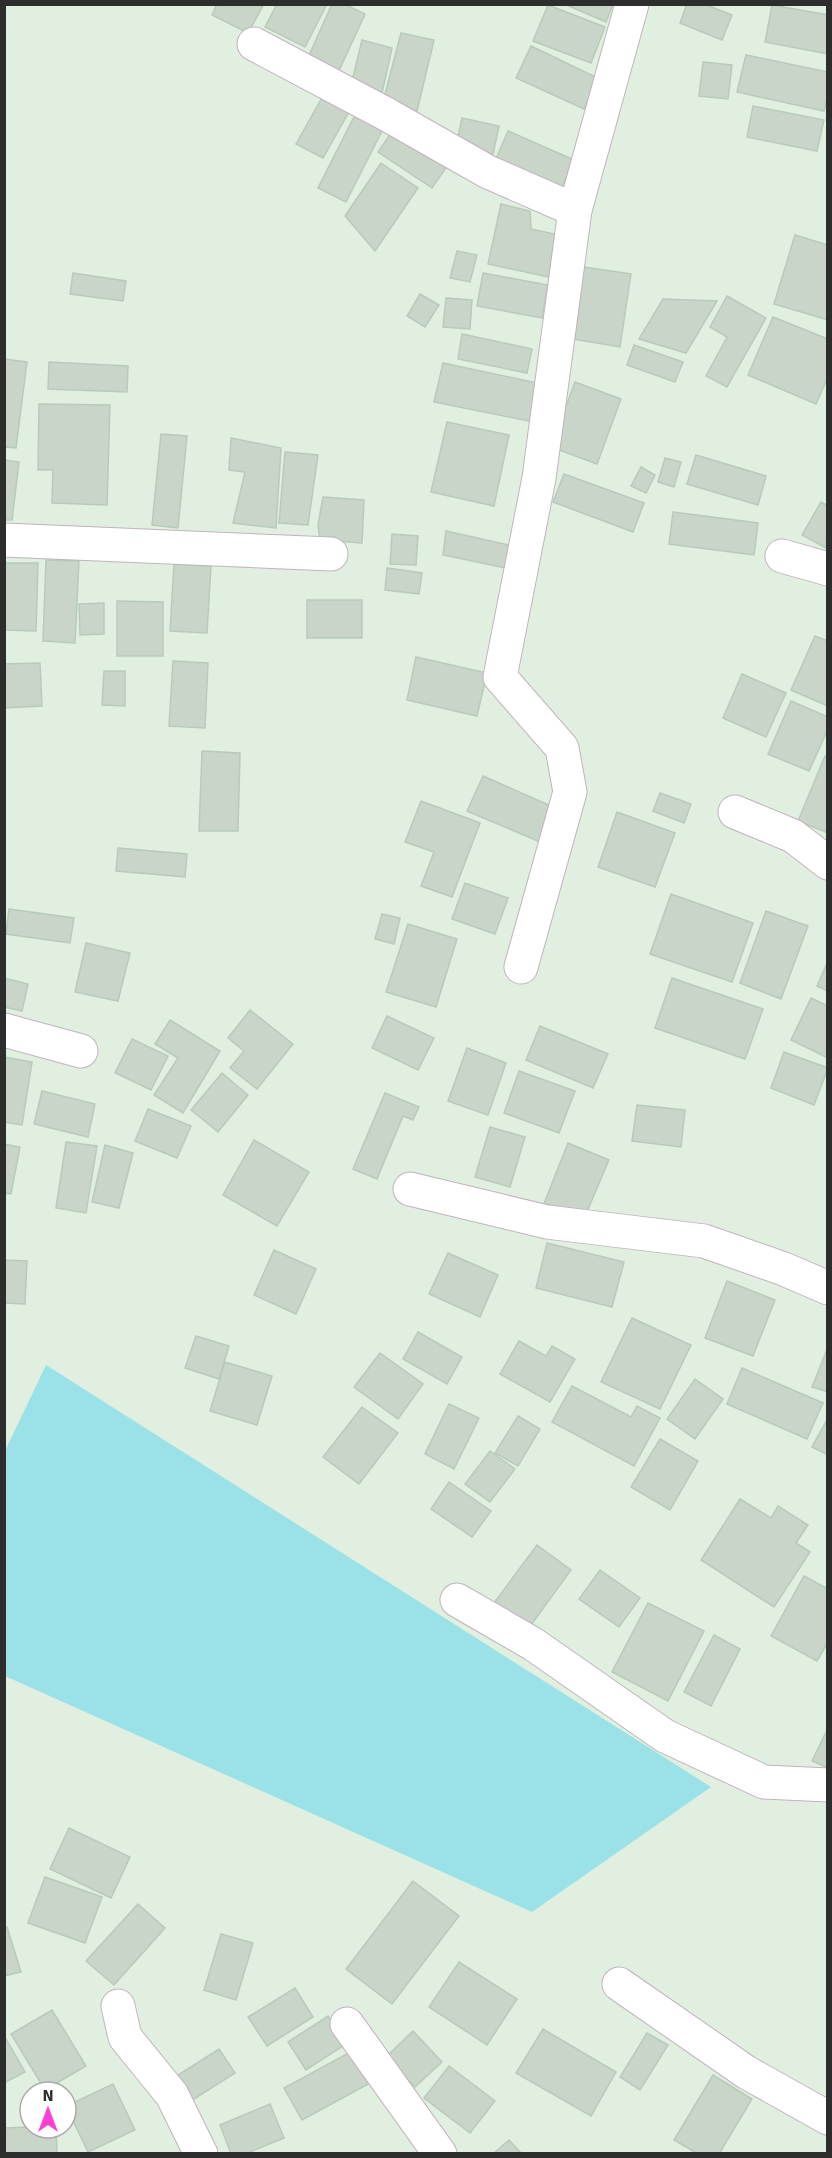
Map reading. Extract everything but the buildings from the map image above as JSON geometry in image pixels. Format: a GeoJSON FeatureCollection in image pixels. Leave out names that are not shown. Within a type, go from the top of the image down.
{"type":"FeatureCollection","features":[{"type":"Feature","properties":{"kind":"street"},"geometry":{"type":"LineString","coordinates":[[521,967],[570,792],[562,748],[500,677],[539,478],[575,210],[632,4]]}},
{"type":"Feature","properties":{"kind":"street"},"geometry":{"type":"LineString","coordinates":[[254,44],[386,114],[488,172],[575,210]]}},
{"type":"Feature","properties":{"kind":"street"},"geometry":{"type":"LineString","coordinates":[[4,540],[331,554]]}},
{"type":"Feature","properties":{"kind":"street"},"geometry":{"type":"LineString","coordinates":[[782,556],[828,569]]}},
{"type":"Feature","properties":{"kind":"street"},"geometry":{"type":"LineString","coordinates":[[735,812],[793,836],[828,863]]}},
{"type":"Feature","properties":{"kind":"street"},"geometry":{"type":"LineString","coordinates":[[4,1030],[81,1051]]}},
{"type":"Feature","properties":{"kind":"street"},"geometry":{"type":"LineString","coordinates":[[411,1189],[547,1222],[704,1241],[784,1269],[828,1288]]}},
{"type":"Feature","properties":{"kind":"street"},"geometry":{"type":"LineString","coordinates":[[457,1600],[533,1644],[665,1736],[764,1782],[828,1785]]}},
{"type":"Feature","properties":{"kind":"street"},"geometry":{"type":"LineString","coordinates":[[619,1984],[746,2072],[828,2118]]}},
{"type":"Feature","properties":{"kind":"street"},"geometry":{"type":"LineString","coordinates":[[118,2006],[125,2037],[172,2095],[201,2154]]}},
{"type":"Feature","properties":{"kind":"street"},"geometry":{"type":"LineString","coordinates":[[347,2024],[440,2154]]}},
{"type":"Feature","properties":{"kind":"shaded area"},"geometry":{"type":"Polygon","coordinates":[[[46,1365],[711,1787],[532,1912],[5,1676],[5,1451],[46,1365]]]}}]}
